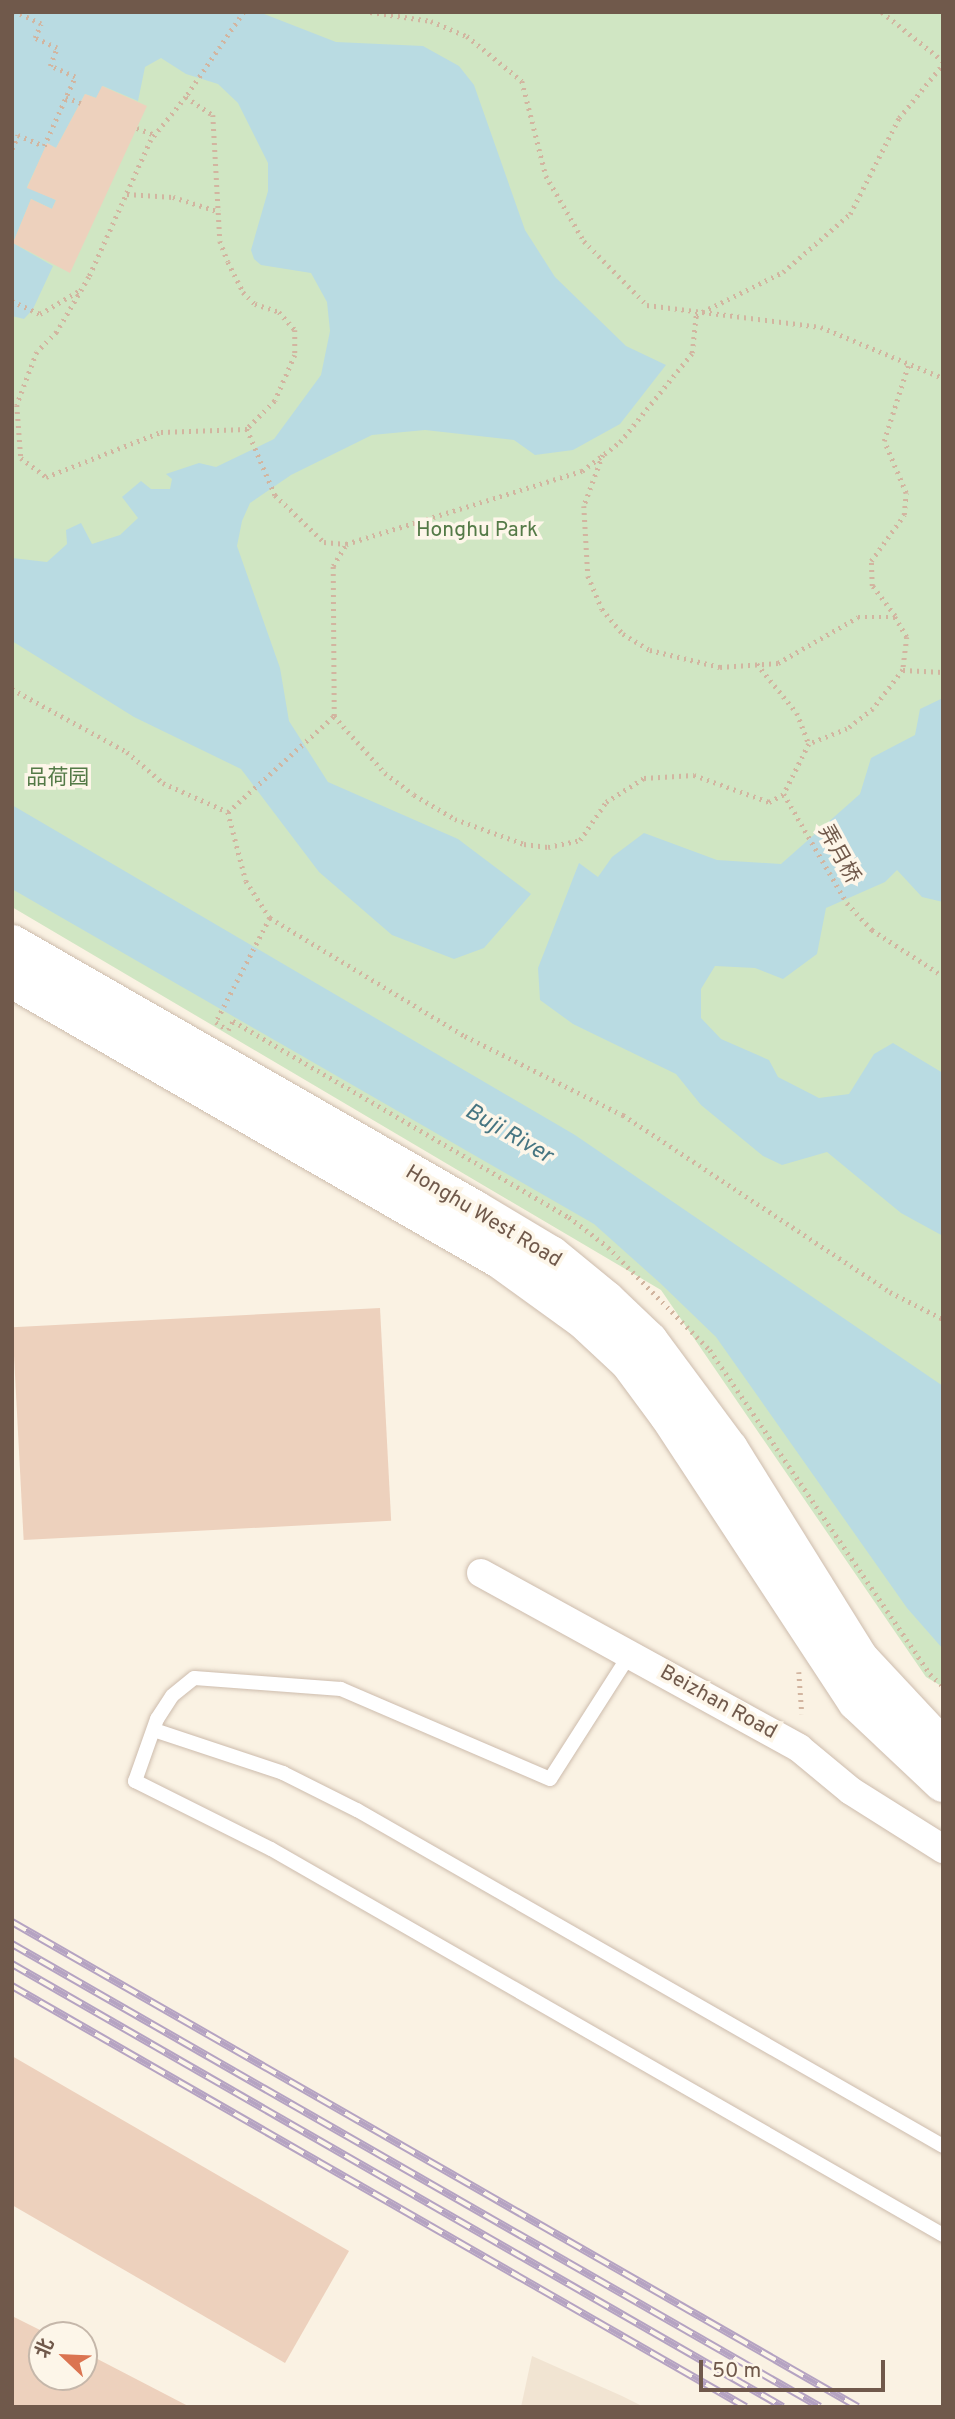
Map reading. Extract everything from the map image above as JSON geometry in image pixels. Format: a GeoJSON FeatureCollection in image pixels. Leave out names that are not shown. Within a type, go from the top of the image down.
{"type":"FeatureCollection","features":[{"type":"Feature","properties":{"kind":"main road","name":"Honghu West Road"},"geometry":{"type":"LineString","coordinates":[[12,944],[551,1255],[606,1300],[649,1341],[729,1449],[859,1658],[943,1748]]}},
{"type":"Feature","properties":{"kind":"main road","name":"Honghu West Road"},"geometry":{"type":"LineString","coordinates":[[12,979],[501,1260],[583,1320],[629,1362],[676,1426],[857,1702],[943,1783]]}},
{"type":"Feature","properties":{"kind":"street","name":"Beizhan Road"},"geometry":{"type":"LineString","coordinates":[[481,1573],[799,1748],[850,1791],[943,1849]]}},
{"type":"Feature","properties":{"kind":"lane"},"geometry":{"type":"LineString","coordinates":[[630,1654],[550,1779],[341,1689],[194,1678],[172,1696],[154,1730],[135,1781],[271,1849],[943,2235]]}},
{"type":"Feature","properties":{"kind":"lane"},"geometry":{"type":"LineString","coordinates":[[154,1730],[283,1773],[357,1810],[943,2146]]}},
{"type":"Feature","properties":{"kind":"path"},"geometry":{"type":"LineString","coordinates":[[12,149],[18,135],[44,146],[75,77],[50,66],[57,48],[35,38],[41,24],[15,12]]}},
{"type":"Feature","properties":{"kind":"path"},"geometry":{"type":"LineString","coordinates":[[186,97],[213,115],[220,242],[243,292],[255,304],[279,312],[295,330],[295,355],[275,401],[247,429],[161,432],[46,477],[21,458],[17,405],[37,352],[57,332],[83,288],[155,135],[194,86],[244,12]]}},
{"type":"Feature","properties":{"kind":"path"},"geometry":{"type":"LineString","coordinates":[[370,12],[431,20],[467,36],[522,81],[546,176],[584,241],[647,304],[668,303],[696,315],[752,314],[821,327],[943,378]]}},
{"type":"Feature","properties":{"kind":"path"},"geometry":{"type":"LineString","coordinates":[[696,315],[783,272],[850,214],[899,118],[943,63],[882,12]]}},
{"type":"Feature","properties":{"kind":"path"},"geometry":{"type":"LineString","coordinates":[[66,97],[81,103]]}},
{"type":"Feature","properties":{"kind":"path"},"geometry":{"type":"LineString","coordinates":[[137,128],[155,135]]}},
{"type":"Feature","properties":{"kind":"path"},"geometry":{"type":"LineString","coordinates":[[127,194],[173,197],[220,212]]}},
{"type":"Feature","properties":{"kind":"path"},"geometry":{"type":"LineString","coordinates":[[12,301],[40,314],[83,288]]}},
{"type":"Feature","properties":{"kind":"path"},"geometry":{"type":"LineString","coordinates":[[247,429],[275,495],[324,542],[346,544],[582,471],[604,454],[692,353],[696,315]]}},
{"type":"Feature","properties":{"kind":"path"},"geometry":{"type":"LineString","coordinates":[[346,544],[333,566],[331,585],[334,716],[385,773],[414,795],[455,818],[524,844],[548,847],[580,840],[606,802],[645,778],[694,775],[769,802],[783,794],[809,744],[864,716],[903,670],[907,638],[872,586],[871,561],[904,515],[906,493],[884,441],[909,365]]}},
{"type":"Feature","properties":{"kind":"path"},"geometry":{"type":"LineString","coordinates":[[604,454],[584,506],[582,539],[588,576],[602,610],[623,634],[650,650],[720,667],[778,663],[858,617],[895,617]]}},
{"type":"Feature","properties":{"kind":"path"},"geometry":{"type":"LineString","coordinates":[[757,664],[797,713],[809,744]]}},
{"type":"Feature","properties":{"kind":"path"},"geometry":{"type":"LineString","coordinates":[[903,670],[943,672]]}},
{"type":"Feature","properties":{"kind":"path"},"geometry":{"type":"LineString","coordinates":[[12,689],[127,752],[163,783],[228,812]]}},
{"type":"Feature","properties":{"kind":"path"},"geometry":{"type":"LineString","coordinates":[[228,812],[334,716]]}},
{"type":"Feature","properties":{"kind":"path","name":"弄月桥"},"geometry":{"type":"LineString","coordinates":[[783,794],[847,903],[872,930],[943,976]]}},
{"type":"Feature","properties":{"kind":"path"},"geometry":{"type":"LineString","coordinates":[[228,812],[246,881],[270,918],[465,1036],[623,1115],[890,1292],[943,1319]]}},
{"type":"Feature","properties":{"kind":"path"},"geometry":{"type":"LineString","coordinates":[[242,1027],[233,1021],[228,1030],[216,1022],[270,918]]}},
{"type":"Feature","properties":{"kind":"path"},"geometry":{"type":"LineString","coordinates":[[798,1667],[802,1714]]}},
{"type":"Feature","properties":{"kind":"shaded area"},"geometry":{"type":"Polygon","coordinates":[[[532,2356],[622,2396],[644,2407],[521,2407],[532,2356]]]}},
{"type":"Feature","properties":{"kind":"green space","name":"Honghu Park"},"geometry":{"type":"Polygon","coordinates":[[[12,12],[943,12],[943,1687],[926,1677],[661,1290],[12,907],[12,12]]]}},
{"type":"Feature","properties":{"kind":"water"},"geometry":{"type":"Polygon","coordinates":[[[12,12],[259,12],[336,42],[423,46],[459,66],[474,85],[525,230],[555,277],[626,346],[666,365],[620,424],[573,450],[535,455],[514,440],[425,430],[372,435],[291,475],[250,503],[242,521],[237,546],[280,668],[289,721],[328,782],[458,839],[531,894],[484,948],[454,959],[392,935],[319,872],[241,769],[134,717],[12,641],[12,558],[47,562],[67,544],[66,530],[81,523],[92,544],[120,535],[138,518],[122,497],[141,481],[151,489],[170,489],[172,479],[166,474],[199,463],[216,467],[274,439],[321,375],[330,331],[327,302],[311,273],[261,265],[254,259],[251,250],[268,191],[268,163],[238,103],[218,84],[186,74],[161,58],[145,67],[138,101],[103,86],[96,98],[85,94],[56,148],[47,144],[27,187],[56,200],[52,209],[31,199],[13,243],[53,266],[33,309],[24,319],[12,316],[12,12]]]}},
{"type":"Feature","properties":{"kind":"water"},"geometry":{"type":"Polygon","coordinates":[[[943,698],[943,902],[922,897],[897,870],[885,882],[826,908],[817,954],[783,979],[755,968],[715,966],[701,989],[701,1018],[721,1039],[769,1060],[778,1077],[819,1098],[849,1094],[874,1054],[893,1043],[943,1073],[943,1236],[901,1213],[827,1152],[782,1165],[763,1156],[701,1105],[676,1074],[573,1024],[540,1000],[538,968],[579,863],[598,877],[612,857],[644,833],[717,860],[781,864],[860,794],[871,758],[915,735],[920,709],[943,698]]]}},
{"type":"Feature","properties":{"kind":"water","name":"Buji River"},"geometry":{"type":"Polygon","coordinates":[[[12,805],[575,1135],[943,1386],[943,1649],[907,1608],[716,1337],[660,1283],[594,1224],[12,889],[12,805]]]}},
{"type":"Feature","properties":{"kind":"building"},"geometry":{"type":"Polygon","coordinates":[[[102,86],[147,106],[70,273],[13,243],[31,199],[52,209],[56,200],[27,188],[47,143],[56,148],[85,94],[96,98],[102,86]]]}},
{"type":"Feature","properties":{"kind":"building"},"geometry":{"type":"Polygon","coordinates":[[[380,1308],[391,1521],[24,1540],[13,1327],[380,1308]]]}},
{"type":"Feature","properties":{"kind":"building"},"geometry":{"type":"Polygon","coordinates":[[[12,2056],[349,2251],[285,2363],[12,2205],[12,2056]]]}},
{"type":"Feature","properties":{"kind":"building"},"geometry":{"type":"Polygon","coordinates":[[[12,2316],[28,2324],[28,2391],[98,2391],[98,2359],[190,2407],[12,2407],[12,2316]]]}},
{"type":"Feature","properties":{"kind":"railway"},"geometry":{"type":"LineString","coordinates":[[12,1922],[858,2407]]}},
{"type":"Feature","properties":{"kind":"railway"},"geometry":{"type":"LineString","coordinates":[[12,1944],[820,2407]]}},
{"type":"Feature","properties":{"kind":"railway"},"geometry":{"type":"LineString","coordinates":[[12,1964],[783,2407]]}},
{"type":"Feature","properties":{"kind":"railway"},"geometry":{"type":"LineString","coordinates":[[12,1986],[746,2407]]}},
{"type":"Feature","properties":{"kind":"park label","name":"品荷园"},"geometry":{"type":"Point","coordinates":[58,779]}}]}
